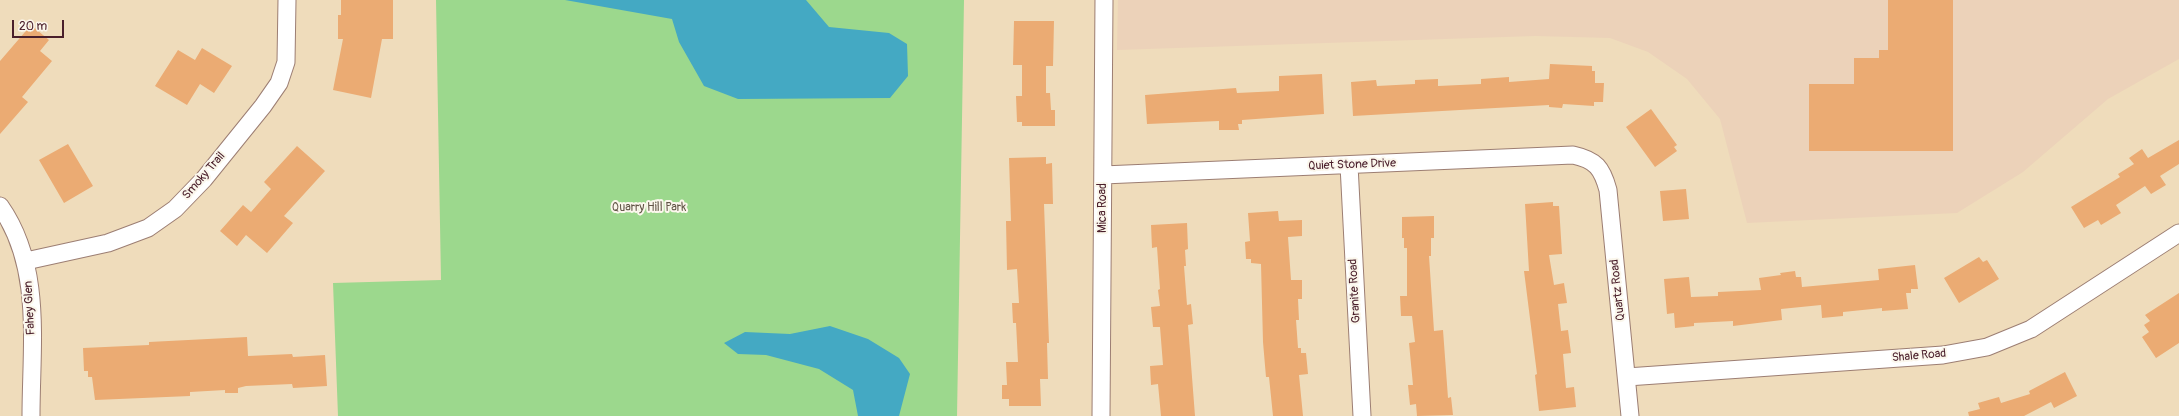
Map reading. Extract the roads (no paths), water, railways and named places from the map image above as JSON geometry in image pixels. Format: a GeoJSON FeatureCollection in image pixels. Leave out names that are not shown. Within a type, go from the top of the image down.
{"type":"FeatureCollection","features":[{"type":"Feature","properties":{"kind":"street","name":"Smoky Trail"},"geometry":{"type":"LineString","coordinates":[[26,261],[115,240],[148,228],[175,209],[204,179],[263,106],[278,83],[286,62],[287,0]]}},
{"type":"Feature","properties":{"kind":"street","name":"Mica Road"},"geometry":{"type":"LineString","coordinates":[[1101,416],[1104,0]]}},
{"type":"Feature","properties":{"kind":"street","name":"Quiet Stone Drive"},"geometry":{"type":"LineString","coordinates":[[1103,175],[1573,155],[1585,158],[1598,165]]}},
{"type":"Feature","properties":{"kind":"street","name":"Granite Road"},"geometry":{"type":"LineString","coordinates":[[1349,165],[1362,416]]}},
{"type":"Feature","properties":{"kind":"street","name":"Quartz Road"},"geometry":{"type":"LineString","coordinates":[[1598,165],[1608,190],[1630,416]]}},
{"type":"Feature","properties":{"kind":"street","name":"Fahey Glen"},"geometry":{"type":"LineString","coordinates":[[0,206],[19,238],[26,261],[32,294],[31,416]]}},
{"type":"Feature","properties":{"kind":"street","name":"Shale Road"},"geometry":{"type":"LineString","coordinates":[[1626,377],[1943,355],[1987,347],[2031,329],[2179,234]]}},
{"type":"Feature","properties":{"kind":"water"},"geometry":{"type":"Polygon","coordinates":[[[565,0],[806,0],[829,27],[889,33],[907,44],[908,76],[890,98],[738,99],[704,86],[679,42],[672,19],[565,0]]]}},
{"type":"Feature","properties":{"kind":"water"},"geometry":{"type":"Polygon","coordinates":[[[830,326],[868,339],[899,358],[910,374],[899,416],[858,416],[853,390],[819,369],[766,355],[738,354],[724,343],[745,332],[790,334],[830,326]]]}},
{"type":"Feature","properties":{"kind":"park label","name":"Quarry Hill Park"},"geometry":{"type":"Point","coordinates":[649,208]}}]}
